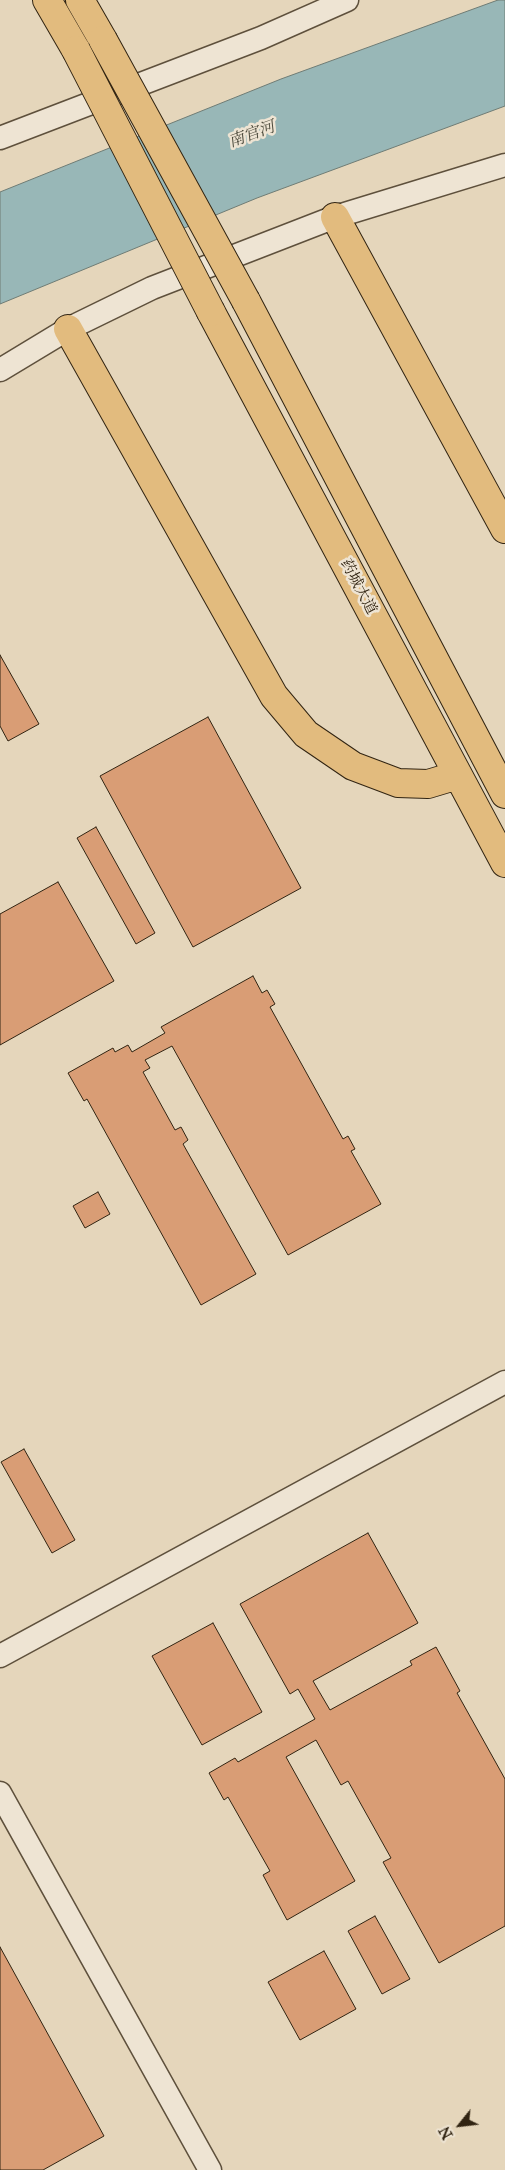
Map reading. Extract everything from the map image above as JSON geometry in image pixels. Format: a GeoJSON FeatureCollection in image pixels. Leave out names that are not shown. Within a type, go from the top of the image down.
{"type":"FeatureCollection","features":[{"type":"Feature","properties":{"kind":"main road","name":"药城大道"},"geometry":{"type":"LineString","coordinates":[[47,0],[76,50],[212,312],[505,863]]}},
{"type":"Feature","properties":{"kind":"main road"},"geometry":{"type":"LineString","coordinates":[[80,0],[497,757],[505,794]]}},
{"type":"Feature","properties":{"kind":"main road"},"geometry":{"type":"LineString","coordinates":[[335,217],[505,529]]}},
{"type":"Feature","properties":{"kind":"main road"},"geometry":{"type":"LineString","coordinates":[[68,329],[274,696],[306,734],[353,766],[398,783],[428,784],[458,775]]}},
{"type":"Feature","properties":{"kind":"street"},"geometry":{"type":"LineString","coordinates":[[0,138],[261,38],[347,0]]}},
{"type":"Feature","properties":{"kind":"street"},"geometry":{"type":"LineString","coordinates":[[0,370],[68,329],[152,288],[335,217],[505,165]]}},
{"type":"Feature","properties":{"kind":"street"},"geometry":{"type":"LineString","coordinates":[[0,1656],[505,1382]]}},
{"type":"Feature","properties":{"kind":"street"},"geometry":{"type":"LineString","coordinates":[[0,1793],[210,2170]]}},
{"type":"Feature","properties":{"kind":"water","name":"南官河"},"geometry":{"type":"Polygon","coordinates":[[[498,0],[505,0],[505,106],[257,198],[0,304],[0,192],[281,79],[498,0]]]}},
{"type":"Feature","properties":{"kind":"building"},"geometry":{"type":"Polygon","coordinates":[[[0,655],[39,724],[8,741],[0,726],[0,655]]]}},
{"type":"Feature","properties":{"kind":"building"},"geometry":{"type":"Polygon","coordinates":[[[208,717],[301,888],[193,947],[100,776],[208,717]]]}},
{"type":"Feature","properties":{"kind":"building"},"geometry":{"type":"Polygon","coordinates":[[[96,827],[155,933],[136,944],[77,838],[96,827]]]}},
{"type":"Feature","properties":{"kind":"building"},"geometry":{"type":"Polygon","coordinates":[[[58,882],[114,981],[0,1045],[0,914],[58,882]]]}},
{"type":"Feature","properties":{"kind":"building"},"geometry":{"type":"Polygon","coordinates":[[[253,976],[262,993],[267,990],[275,1004],[270,1007],[343,1139],[348,1136],[355,1149],[351,1151],[381,1204],[288,1255],[172,1046],[145,1060],[150,1068],[143,1072],[175,1130],[181,1127],[188,1140],[183,1144],[256,1274],[201,1305],[87,1099],[84,1101],[68,1073],[113,1048],[115,1052],[128,1045],[132,1052],[165,1033],[161,1027],[253,976]]]}},
{"type":"Feature","properties":{"kind":"building"},"geometry":{"type":"Polygon","coordinates":[[[98,1192],[110,1214],[85,1228],[73,1206],[98,1192]]]}},
{"type":"Feature","properties":{"kind":"building"},"geometry":{"type":"Polygon","coordinates":[[[24,1449],[75,1540],[52,1553],[1,1462],[24,1449]]]}},
{"type":"Feature","properties":{"kind":"building"},"geometry":{"type":"Polygon","coordinates":[[[368,1533],[418,1623],[313,1681],[330,1710],[412,1665],[410,1661],[436,1647],[460,1691],[457,1693],[505,1779],[505,1926],[439,1963],[383,1862],[391,1858],[348,1781],[341,1785],[316,1740],[286,1757],[355,1881],[287,1920],[263,1875],[270,1871],[228,1797],[224,1800],[209,1773],[235,1758],[238,1762],[315,1719],[298,1689],[290,1694],[240,1604],[368,1533]]]}},
{"type":"Feature","properties":{"kind":"building"},"geometry":{"type":"Polygon","coordinates":[[[213,1623],[262,1712],[202,1745],[152,1656],[213,1623]]]}},
{"type":"Feature","properties":{"kind":"building"},"geometry":{"type":"Polygon","coordinates":[[[375,1916],[410,1979],[382,1994],[348,1931],[375,1916]]]}},
{"type":"Feature","properties":{"kind":"building"},"geometry":{"type":"Polygon","coordinates":[[[0,1947],[104,2136],[43,2170],[0,2170],[0,1947]]]}},
{"type":"Feature","properties":{"kind":"building"},"geometry":{"type":"Polygon","coordinates":[[[324,1951],[356,2009],[300,2040],[268,1982],[324,1951]]]}}]}
